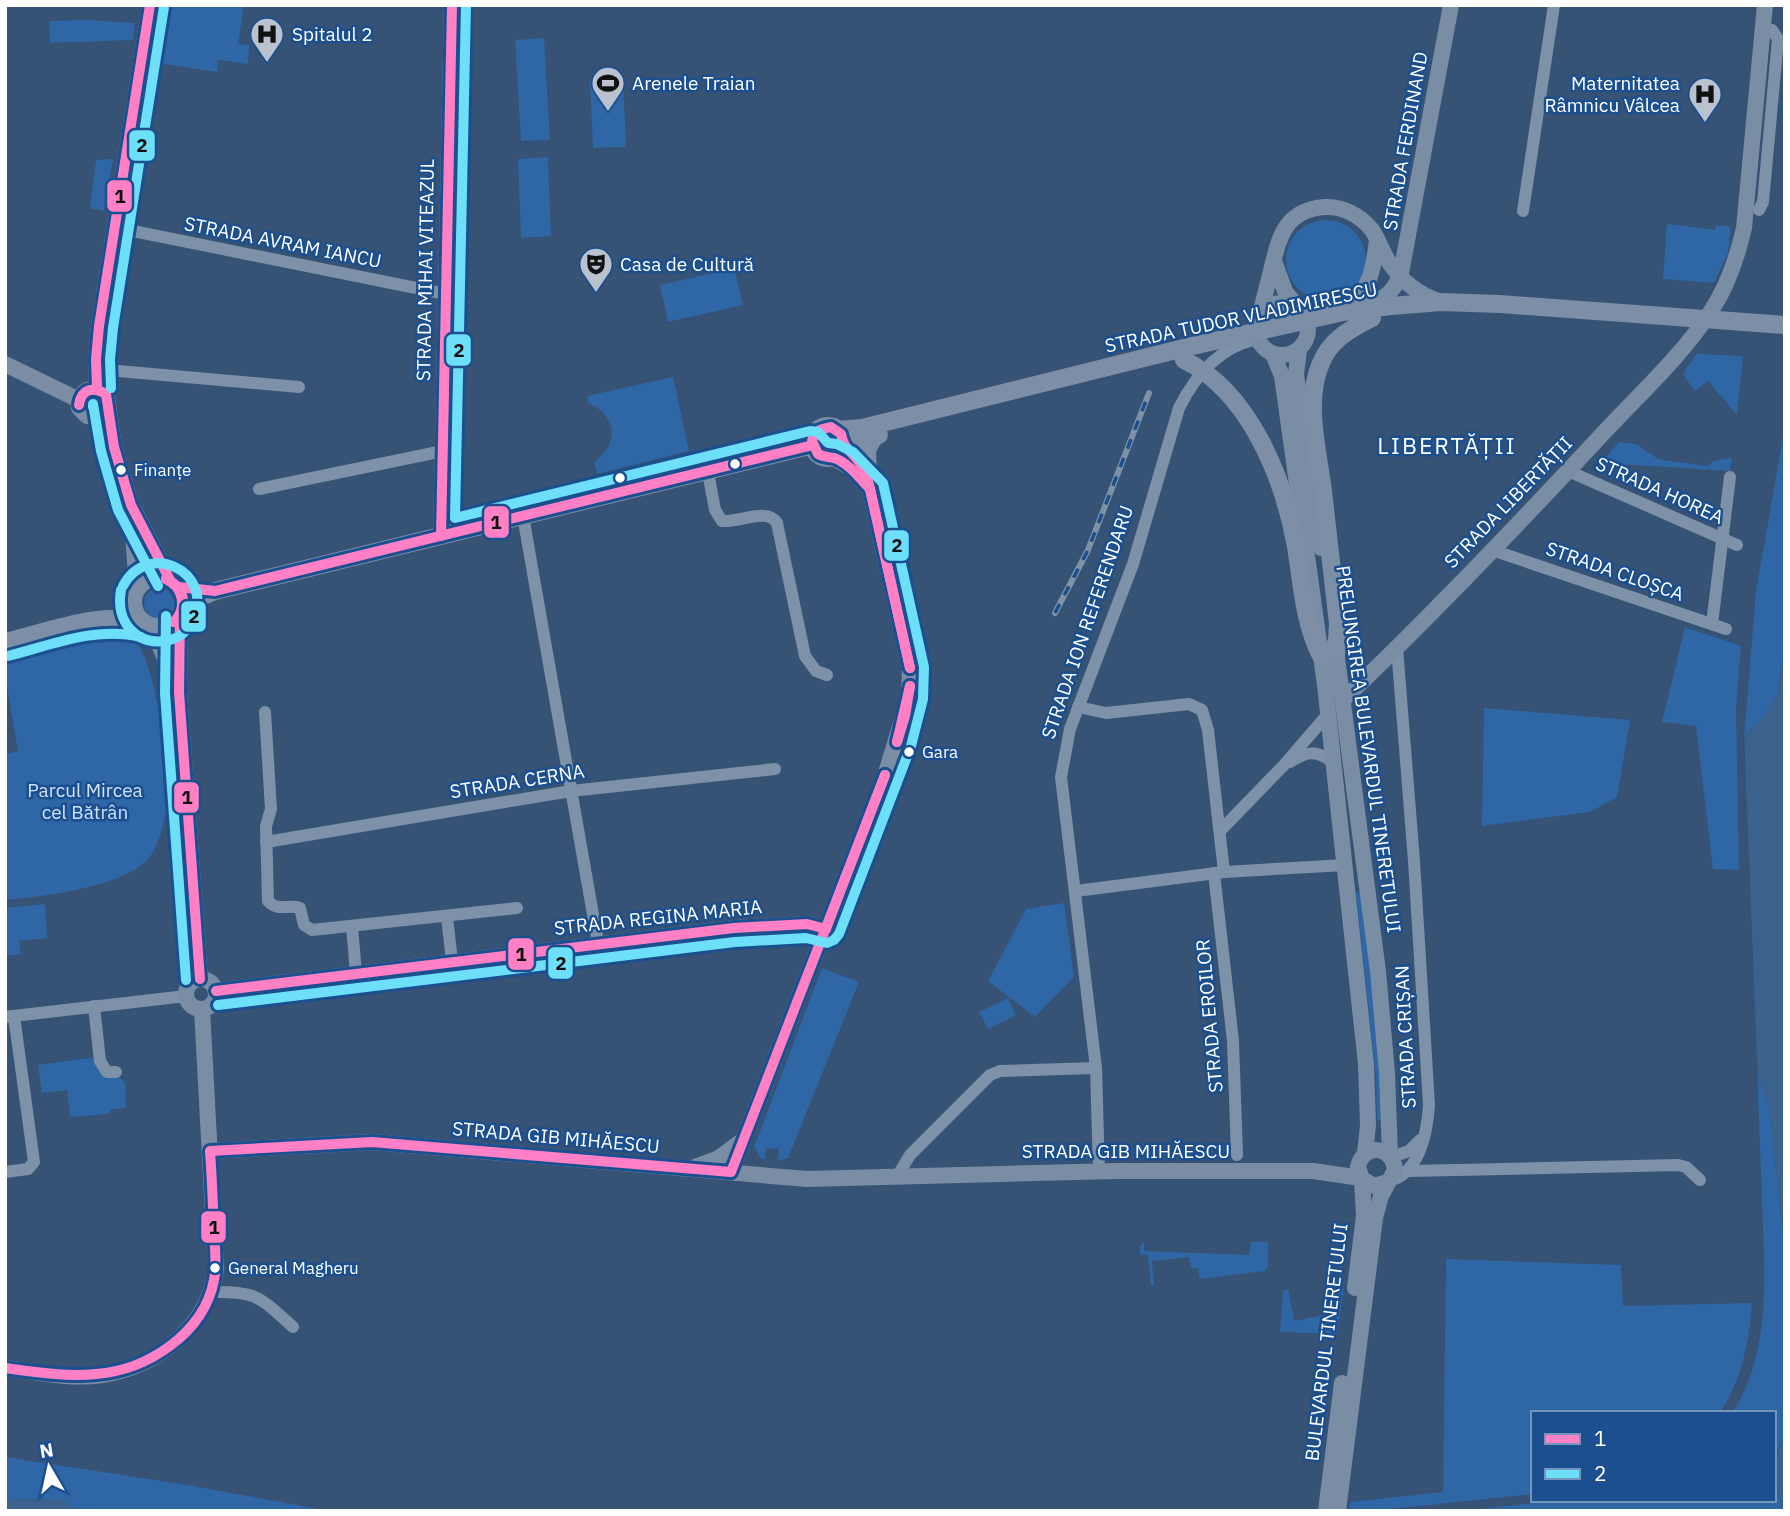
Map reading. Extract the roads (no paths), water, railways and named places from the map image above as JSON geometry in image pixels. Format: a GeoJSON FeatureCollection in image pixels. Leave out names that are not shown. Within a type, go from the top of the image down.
{"type":"FeatureCollection","features":[{"type":"Feature","properties":{"kind":"main road"},"geometry":{"type":"LineString","coordinates":[[97,388],[97,340],[150,5]]}},
{"type":"Feature","properties":{"kind":"main road","name":"STRADA MIHAI VITEAZUL"},"geometry":{"type":"LineString","coordinates":[[441,536],[452,5]]}},
{"type":"Feature","properties":{"kind":"main road","name":"STRADA FERDINAND"},"geometry":{"type":"LineString","coordinates":[[1341,312],[1384,298],[1397,285],[1405,255],[1451,5]]}},
{"type":"Feature","properties":{"kind":"main road","name":"STRADA LIBERTĂȚII"},"geometry":{"type":"LineString","coordinates":[[1343,700],[1397,648],[1659,375],[1716,304],[1729,278],[1744,228],[1765,5]]}},
{"type":"Feature","properties":{"kind":"main road"},"geometry":{"type":"LineString","coordinates":[[1258,339],[1256,332],[1280,234],[1289,222],[1301,213],[1329,207],[1349,211],[1365,223],[1393,269],[1409,286],[1441,302]]}},
{"type":"Feature","properties":{"kind":"main road"},"geometry":{"type":"LineString","coordinates":[[1272,354],[1287,355],[1303,345],[1320,325],[1359,298],[1370,279],[1377,239]]}},
{"type":"Feature","properties":{"kind":"main road"},"geometry":{"type":"LineString","coordinates":[[1273,259],[1285,291],[1301,311]]}},
{"type":"Feature","properties":{"kind":"main road","name":"STRADA TUDOR VLADIMIRESCU"},"geometry":{"type":"LineString","coordinates":[[839,444],[874,437],[934,415],[1188,347],[1341,312],[1441,302],[1539,306],[1785,325]]}},
{"type":"Feature","properties":{"kind":"main road"},"geometry":{"type":"LineString","coordinates":[[1259,318],[1269,307],[1283,303],[1316,315],[1341,312]]}},
{"type":"Feature","properties":{"kind":"main road","name":"PRELUNGIREA BULEVARDUL TINERETULUI"},"geometry":{"type":"LineString","coordinates":[[1301,311],[1308,323],[1296,374],[1332,660],[1328,715],[1367,1086],[1368,1125],[1363,1155]]}},
{"type":"Feature","properties":{"kind":"main road","name":"STRADA TUDOR VLADIMIRESCU"},"geometry":{"type":"LineString","coordinates":[[839,444],[862,428],[934,415],[1334,324],[1372,318],[1442,312],[1499,314],[1785,337]]}},
{"type":"Feature","properties":{"kind":"main road"},"geometry":{"type":"LineString","coordinates":[[1332,660],[1338,624],[1314,411],[1314,385],[1325,353],[1333,342],[1372,318]]}},
{"type":"Feature","properties":{"kind":"main road","name":"PRELUNGIREA BULEVARDUL TINERETULUI"},"geometry":{"type":"LineString","coordinates":[[1258,339],[1272,354],[1282,376],[1332,660],[1343,700],[1378,971],[1391,1156]]}},
{"type":"Feature","properties":{"kind":"main road"},"geometry":{"type":"LineString","coordinates":[[1184,360],[1201,368],[1231,398],[1260,441],[1292,525],[1311,637],[1347,680],[1360,684]]}},
{"type":"Feature","properties":{"kind":"main road"},"geometry":{"type":"LineString","coordinates":[[5,364],[79,400]]}},
{"type":"Feature","properties":{"kind":"main road"},"geometry":{"type":"LineString","coordinates":[[101,413],[83,414],[79,408],[79,400],[85,391],[97,388],[107,398],[101,413],[131,505],[184,602],[179,692],[200,979]]}},
{"type":"Feature","properties":{"kind":"main road","name":"STRADA TUDOR VLADIMIRESCU"},"geometry":{"type":"LineString","coordinates":[[182,613],[196,599],[215,591],[813,445],[814,434],[820,429],[831,427],[839,444]]}},
{"type":"Feature","properties":{"kind":"main road"},"geometry":{"type":"LineString","coordinates":[[731,1172],[890,763],[905,715],[911,684],[910,668],[869,485],[867,450],[874,437]]}},
{"type":"Feature","properties":{"kind":"main road"},"geometry":{"type":"LineString","coordinates":[[813,445],[818,454],[827,458],[839,444],[851,468],[869,485]]}},
{"type":"Feature","properties":{"kind":"main road"},"geometry":{"type":"LineString","coordinates":[[131,505],[135,613],[148,625],[179,692]]}},
{"type":"Feature","properties":{"kind":"main road"},"geometry":{"type":"LineString","coordinates":[[101,619],[135,594],[149,579],[163,578],[175,584]]}},
{"type":"Feature","properties":{"kind":"main road","name":"STRADA TUDOR VLADIMIRESCU"},"geometry":{"type":"LineString","coordinates":[[175,584],[215,591]]}},
{"type":"Feature","properties":{"kind":"main road"},"geometry":{"type":"LineString","coordinates":[[5,642],[101,619],[123,618],[148,625],[167,626],[182,613]]}},
{"type":"Feature","properties":{"kind":"main road","name":"STRADA REGINA MARIA"},"geometry":{"type":"LineString","coordinates":[[216,991],[734,928],[807,924],[826,929]]}},
{"type":"Feature","properties":{"kind":"main road"},"geometry":{"type":"LineString","coordinates":[[200,979],[212,984],[216,991],[213,1004],[202,1009],[192,1007],[186,996],[188,986],[200,979]]}},
{"type":"Feature","properties":{"kind":"main road"},"geometry":{"type":"LineString","coordinates":[[5,1368],[71,1376],[101,1376],[123,1371],[146,1362],[184,1334],[206,1304],[216,1268],[202,1009]]}},
{"type":"Feature","properties":{"kind":"main road","name":"STRADA GIB MIHĂESCU"},"geometry":{"type":"LineString","coordinates":[[210,1151],[372,1142],[807,1179],[1099,1171],[1313,1171],[1362,1179]]}},
{"type":"Feature","properties":{"kind":"main road"},"geometry":{"type":"LineString","coordinates":[[687,1169],[719,1158],[741,1142]]}},
{"type":"Feature","properties":{"kind":"main road"},"geometry":{"type":"LineString","coordinates":[[741,1142],[748,1163],[762,1175]]}},
{"type":"Feature","properties":{"kind":"main road"},"geometry":{"type":"LineString","coordinates":[[1363,1155],[1378,1149],[1391,1156]]}},
{"type":"Feature","properties":{"kind":"main road","name":"BULEVARDUL TINERETULUI"},"geometry":{"type":"LineString","coordinates":[[1326,1511],[1363,1227],[1362,1179],[1358,1167],[1363,1155]]}},
{"type":"Feature","properties":{"kind":"main road","name":"STRADA GIB MIHĂESCU"},"geometry":{"type":"LineString","coordinates":[[1313,1171],[1335,1167],[1363,1155]]}},
{"type":"Feature","properties":{"kind":"main road","name":"BULEVARDUL TINERETULUI"},"geometry":{"type":"LineString","coordinates":[[1338,1511],[1375,1219],[1379,1201],[1395,1170],[1391,1156]]}},
{"type":"Feature","properties":{"kind":"main road"},"geometry":{"type":"LineString","coordinates":[[1362,1179],[1374,1186],[1389,1182]]}},
{"type":"Feature","properties":{"kind":"street"},"geometry":{"type":"LineString","coordinates":[[1523,211],[1554,5]]}},
{"type":"Feature","properties":{"kind":"street"},"geometry":{"type":"LineString","coordinates":[[1759,210],[1763,202],[1778,39],[1772,30]]}},
{"type":"Feature","properties":{"kind":"street","name":"STRADA AVRAM IANCU"},"geometry":{"type":"LineString","coordinates":[[113,227],[446,294]]}},
{"type":"Feature","properties":{"kind":"street","name":"STRADA ION REFERENDARU"},"geometry":{"type":"LineString","coordinates":[[1099,1171],[1096,1068],[1061,777],[1070,729],[1133,564],[1179,408],[1190,387],[1218,356],[1238,345],[1258,339]]}},
{"type":"Feature","properties":{"kind":"street"},"geometry":{"type":"LineString","coordinates":[[96,369],[299,387]]}},
{"type":"Feature","properties":{"kind":"street"},"geometry":{"type":"LineString","coordinates":[[259,489],[443,451]]}},
{"type":"Feature","properties":{"kind":"street","name":"STRADA HOREA"},"geometry":{"type":"LineString","coordinates":[[1568,471],[1737,545]]}},
{"type":"Feature","properties":{"kind":"street"},"geometry":{"type":"LineString","coordinates":[[708,472],[715,510],[722,521],[767,515],[773,517],[777,523],[805,656],[816,671],[827,675]]}},
{"type":"Feature","properties":{"kind":"street"},"geometry":{"type":"LineString","coordinates":[[1712,624],[1730,477]]}},
{"type":"Feature","properties":{"kind":"street"},"geometry":{"type":"LineString","coordinates":[[523,516],[598,943]]}},
{"type":"Feature","properties":{"kind":"street","name":"STRADA CLOȘCA"},"geometry":{"type":"LineString","coordinates":[[1492,550],[1726,629]]}},
{"type":"Feature","properties":{"kind":"street","name":"STRADA CRIȘAN"},"geometry":{"type":"LineString","coordinates":[[1397,648],[1414,861],[1428,1092],[1428,1115],[1420,1149],[1409,1171]]}},
{"type":"Feature","properties":{"kind":"street"},"geometry":{"type":"LineString","coordinates":[[1078,707],[1106,713],[1189,704],[1202,710],[1208,730],[1220,831],[1219,873]]}},
{"type":"Feature","properties":{"kind":"street"},"geometry":{"type":"LineString","coordinates":[[265,712],[271,809],[265,826],[268,901],[272,906],[300,908],[306,929],[352,927],[517,908]]}},
{"type":"Feature","properties":{"kind":"street"},"geometry":{"type":"LineString","coordinates":[[1220,831],[1328,715]]}},
{"type":"Feature","properties":{"kind":"street"},"geometry":{"type":"LineString","coordinates":[[1284,765],[1311,752],[1322,754],[1333,762]]}},
{"type":"Feature","properties":{"kind":"street","name":"STRADA CERNA"},"geometry":{"type":"LineString","coordinates":[[266,842],[571,791],[775,769]]}},
{"type":"Feature","properties":{"kind":"street"},"geometry":{"type":"LineString","coordinates":[[1076,891],[1219,873],[1345,865]]}},
{"type":"Feature","properties":{"kind":"street","name":"STRADA EROILOR"},"geometry":{"type":"LineString","coordinates":[[1219,873],[1232,1029],[1237,1155]]}},
{"type":"Feature","properties":{"kind":"street"},"geometry":{"type":"LineString","coordinates":[[447,917],[452,961]]}},
{"type":"Feature","properties":{"kind":"street"},"geometry":{"type":"LineString","coordinates":[[352,927],[356,973]]}},
{"type":"Feature","properties":{"kind":"street"},"geometry":{"type":"LineString","coordinates":[[5,1172],[28,1169],[34,1162],[23,1081],[10,1016],[186,996]]}},
{"type":"Feature","properties":{"kind":"street"},"geometry":{"type":"LineString","coordinates":[[94,1006],[100,1061],[107,1072],[116,1072]]}},
{"type":"Feature","properties":{"kind":"street"},"geometry":{"type":"LineString","coordinates":[[898,1175],[910,1155],[990,1075],[1000,1072],[1096,1068]]}},
{"type":"Feature","properties":{"kind":"street","name":"STRADA CRIȘAN"},"geometry":{"type":"LineString","coordinates":[[1391,1156],[1405,1153],[1414,1147],[1424,1130]]}},
{"type":"Feature","properties":{"kind":"street"},"geometry":{"type":"LineString","coordinates":[[1389,1182],[1409,1171],[1678,1165],[1686,1167],[1700,1180]]}},
{"type":"Feature","properties":{"kind":"street"},"geometry":{"type":"LineString","coordinates":[[211,1292],[240,1292],[259,1297],[293,1327]]}},
{"type":"Feature","properties":{"kind":"railway"},"geometry":{"type":"LineString","coordinates":[[1055,613],[1088,550],[1149,393]]}},
{"type":"Feature","properties":{"kind":"place","name":"Spitalul 2"},"geometry":{"type":"Point","coordinates":[267,64]}},
{"type":"Feature","properties":{"kind":"place","name":"Arenele Traian"},"geometry":{"type":"Point","coordinates":[608,113]}},
{"type":"Feature","properties":{"kind":"place","name":"Maternitatea Râmnicu Vâlcea"},"geometry":{"type":"Point","coordinates":[1705,124]}},
{"type":"Feature","properties":{"kind":"place","name":"Casa de Cultură"},"geometry":{"type":"Point","coordinates":[596,294]}},
{"type":"Feature","properties":{"kind":"place","name":"Finanțe"},"geometry":{"type":"Point","coordinates":[121,470]}},
{"type":"Feature","properties":{"kind":"place","name":"Gara"},"geometry":{"type":"Point","coordinates":[909,752]}},
{"type":"Feature","properties":{"kind":"place","name":"General Magheru"},"geometry":{"type":"Point","coordinates":[215,1268]}},
{"type":"Feature","properties":{"kind":"district","name":"LIBERTĂȚII"},"geometry":{"type":"Point","coordinates":[1447,445]}},
{"type":"Feature","properties":{"kind":"park label","name":"Parcul Mircea cel Bătrân"},"geometry":{"type":"Point","coordinates":[85,801]}}]}
